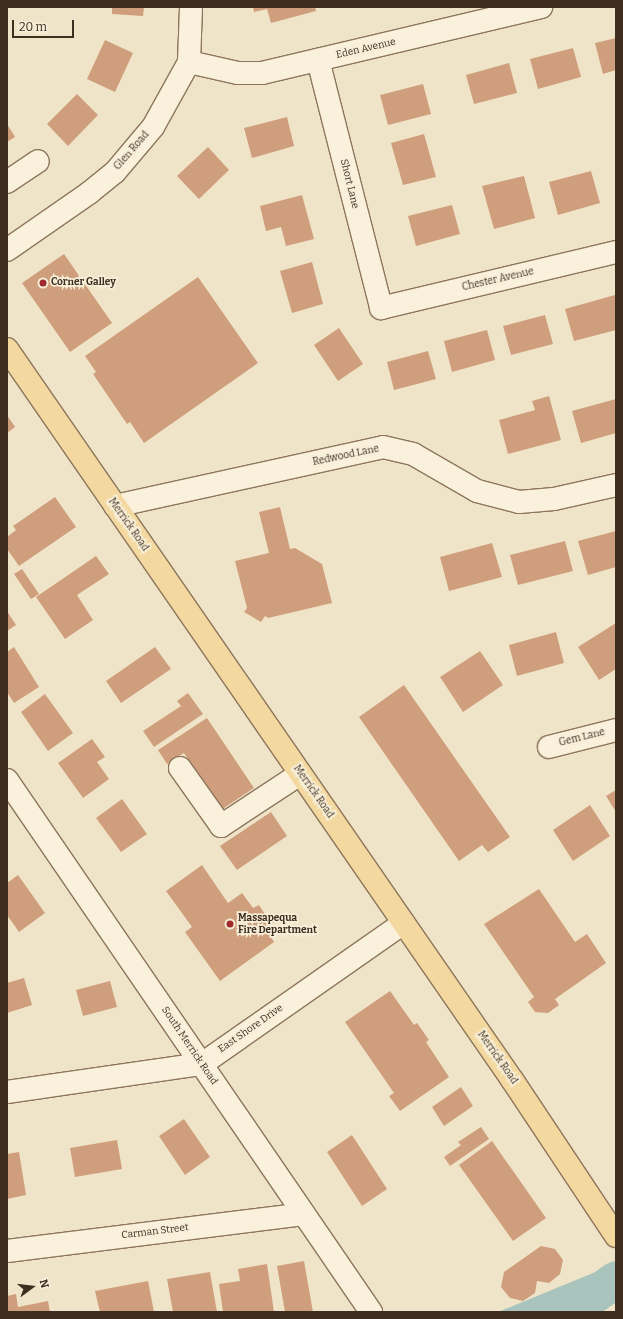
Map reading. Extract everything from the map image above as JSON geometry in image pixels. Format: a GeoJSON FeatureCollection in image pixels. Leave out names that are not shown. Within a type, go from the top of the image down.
{"type":"FeatureCollection","features":[{"type":"Feature","properties":{"kind":"main road","name":"Merrick Road"},"geometry":{"type":"LineString","coordinates":[[7,349],[402,923],[513,1081],[616,1236]]}},
{"type":"Feature","properties":{"kind":"street","name":"Glen Road"},"geometry":{"type":"LineString","coordinates":[[7,250],[89,193],[115,172],[153,127],[189,62],[191,7]]}},
{"type":"Feature","properties":{"kind":"street","name":"Eden Avenue"},"geometry":{"type":"LineString","coordinates":[[189,62],[238,73],[262,73],[541,7]]}},
{"type":"Feature","properties":{"kind":"street","name":"Short Lane"},"geometry":{"type":"LineString","coordinates":[[318,60],[381,308]]}},
{"type":"Feature","properties":{"kind":"street"},"geometry":{"type":"LineString","coordinates":[[7,182],[38,162]]}},
{"type":"Feature","properties":{"kind":"street","name":"Chester Avenue"},"geometry":{"type":"LineString","coordinates":[[381,308],[616,252]]}},
{"type":"Feature","properties":{"kind":"street","name":"Redwood Lane"},"geometry":{"type":"LineString","coordinates":[[115,506],[383,447],[413,454],[477,491],[519,502],[554,499],[616,485]]}},
{"type":"Feature","properties":{"kind":"street","name":"Gem Lane"},"geometry":{"type":"LineString","coordinates":[[549,746],[616,730]]}},
{"type":"Feature","properties":{"kind":"street"},"geometry":{"type":"LineString","coordinates":[[180,768],[221,826],[300,774]]}},
{"type":"Feature","properties":{"kind":"street","name":"South Merrick Road"},"geometry":{"type":"LineString","coordinates":[[7,780],[371,1312]]}},
{"type":"Feature","properties":{"kind":"street","name":"East Shore Drive"},"geometry":{"type":"LineString","coordinates":[[7,1092],[202,1064],[402,923]]}},
{"type":"Feature","properties":{"kind":"street","name":"Carman Street"},"geometry":{"type":"LineString","coordinates":[[7,1251],[304,1214]]}},
{"type":"Feature","properties":{"kind":"water"},"geometry":{"type":"Polygon","coordinates":[[[593,1273],[609,1303],[595,1312],[498,1312],[593,1273]]]}},
{"type":"Feature","properties":{"kind":"building"},"geometry":{"type":"Polygon","coordinates":[[[112,7],[144,7],[143,16],[112,14],[112,7]]]}},
{"type":"Feature","properties":{"kind":"building"},"geometry":{"type":"Polygon","coordinates":[[[253,7],[315,7],[316,11],[271,23],[267,9],[254,12],[253,7]]]}},
{"type":"Feature","properties":{"kind":"building"},"geometry":{"type":"Polygon","coordinates":[[[616,38],[616,70],[603,74],[595,43],[616,38]]]}},
{"type":"Feature","properties":{"kind":"building"},"geometry":{"type":"Polygon","coordinates":[[[105,40],[133,53],[115,92],[87,79],[105,40]]]}},
{"type":"Feature","properties":{"kind":"building"},"geometry":{"type":"Polygon","coordinates":[[[573,48],[581,77],[538,89],[530,59],[573,48]]]}},
{"type":"Feature","properties":{"kind":"building"},"geometry":{"type":"Polygon","coordinates":[[[509,63],[517,93],[474,104],[466,75],[509,63]]]}},
{"type":"Feature","properties":{"kind":"building"},"geometry":{"type":"Polygon","coordinates":[[[423,84],[431,114],[388,125],[380,95],[423,84]]]}},
{"type":"Feature","properties":{"kind":"building"},"geometry":{"type":"Polygon","coordinates":[[[77,94],[98,115],[68,146],[47,124],[77,94]]]}},
{"type":"Feature","properties":{"kind":"building"},"geometry":{"type":"Polygon","coordinates":[[[287,117],[294,146],[252,158],[244,128],[287,117]]]}},
{"type":"Feature","properties":{"kind":"building"},"geometry":{"type":"Polygon","coordinates":[[[7,124],[15,137],[7,142],[7,124]]]}},
{"type":"Feature","properties":{"kind":"building"},"geometry":{"type":"Polygon","coordinates":[[[424,134],[436,177],[403,185],[391,143],[424,134]]]}},
{"type":"Feature","properties":{"kind":"building"},"geometry":{"type":"Polygon","coordinates":[[[208,147],[229,170],[199,199],[177,176],[208,147]]]}},
{"type":"Feature","properties":{"kind":"building"},"geometry":{"type":"Polygon","coordinates":[[[591,171],[600,203],[558,215],[549,182],[591,171]]]}},
{"type":"Feature","properties":{"kind":"building"},"geometry":{"type":"Polygon","coordinates":[[[524,176],[535,218],[494,229],[482,186],[524,176]]]}},
{"type":"Feature","properties":{"kind":"building"},"geometry":{"type":"Polygon","coordinates":[[[302,195],[314,239],[286,246],[281,227],[266,231],[260,206],[302,195]]]}},
{"type":"Feature","properties":{"kind":"building"},"geometry":{"type":"Polygon","coordinates":[[[452,205],[460,234],[416,246],[408,216],[452,205]]]}},
{"type":"Feature","properties":{"kind":"building"},"geometry":{"type":"Polygon","coordinates":[[[64,254],[112,323],[70,352],[22,283],[64,254]]]}},
{"type":"Feature","properties":{"kind":"building"},"geometry":{"type":"Polygon","coordinates":[[[312,262],[323,304],[292,313],[280,271],[312,262]]]}},
{"type":"Feature","properties":{"kind":"building"},"geometry":{"type":"Polygon","coordinates":[[[198,277],[258,363],[144,443],[130,422],[127,424],[93,374],[96,372],[85,356],[198,277]]]}},
{"type":"Feature","properties":{"kind":"building"},"geometry":{"type":"Polygon","coordinates":[[[615,295],[616,330],[574,341],[565,309],[615,295]]]}},
{"type":"Feature","properties":{"kind":"building"},"geometry":{"type":"Polygon","coordinates":[[[545,315],[553,344],[511,355],[503,326],[545,315]]]}},
{"type":"Feature","properties":{"kind":"building"},"geometry":{"type":"Polygon","coordinates":[[[339,328],[363,364],[338,381],[314,345],[339,328]]]}},
{"type":"Feature","properties":{"kind":"building"},"geometry":{"type":"Polygon","coordinates":[[[487,330],[495,360],[452,372],[444,341],[487,330]]]}},
{"type":"Feature","properties":{"kind":"building"},"geometry":{"type":"Polygon","coordinates":[[[428,351],[436,379],[394,390],[387,362],[428,351]]]}},
{"type":"Feature","properties":{"kind":"building"},"geometry":{"type":"Polygon","coordinates":[[[549,396],[561,440],[508,454],[499,420],[535,410],[532,401],[549,396]]]}},
{"type":"Feature","properties":{"kind":"building"},"geometry":{"type":"Polygon","coordinates":[[[616,399],[616,433],[581,443],[572,411],[616,399]]]}},
{"type":"Feature","properties":{"kind":"building"},"geometry":{"type":"Polygon","coordinates":[[[7,415],[15,427],[7,433],[7,415]]]}},
{"type":"Feature","properties":{"kind":"building"},"geometry":{"type":"Polygon","coordinates":[[[55,497],[76,527],[19,566],[7,549],[7,537],[16,530],[13,526],[55,497]]]}},
{"type":"Feature","properties":{"kind":"building"},"geometry":{"type":"Polygon","coordinates":[[[280,507],[290,549],[295,548],[322,564],[332,603],[268,618],[265,616],[261,622],[244,612],[247,608],[235,561],[269,553],[259,512],[280,507]]]}},
{"type":"Feature","properties":{"kind":"building"},"geometry":{"type":"Polygon","coordinates":[[[616,531],[616,567],[588,575],[578,541],[616,531]]]}},
{"type":"Feature","properties":{"kind":"building"},"geometry":{"type":"Polygon","coordinates":[[[565,541],[573,571],[518,585],[510,555],[565,541]]]}},
{"type":"Feature","properties":{"kind":"building"},"geometry":{"type":"Polygon","coordinates":[[[492,543],[502,577],[449,591],[440,557],[492,543]]]}},
{"type":"Feature","properties":{"kind":"building"},"geometry":{"type":"Polygon","coordinates":[[[96,556],[109,574],[77,595],[93,620],[65,639],[36,597],[96,556]]]}},
{"type":"Feature","properties":{"kind":"building"},"geometry":{"type":"Polygon","coordinates":[[[22,569],[39,594],[31,599],[14,574],[22,569]]]}},
{"type":"Feature","properties":{"kind":"building"},"geometry":{"type":"Polygon","coordinates":[[[7,611],[16,625],[7,631],[7,611]]]}},
{"type":"Feature","properties":{"kind":"building"},"geometry":{"type":"Polygon","coordinates":[[[616,623],[616,669],[599,680],[578,647],[616,623]]]}},
{"type":"Feature","properties":{"kind":"building"},"geometry":{"type":"Polygon","coordinates":[[[556,632],[564,663],[517,676],[509,645],[556,632]]]}},
{"type":"Feature","properties":{"kind":"building"},"geometry":{"type":"Polygon","coordinates":[[[14,647],[39,687],[14,703],[7,692],[7,652],[14,647]]]}},
{"type":"Feature","properties":{"kind":"building"},"geometry":{"type":"Polygon","coordinates":[[[155,647],[171,669],[121,703],[106,681],[155,647]]]}},
{"type":"Feature","properties":{"kind":"building"},"geometry":{"type":"Polygon","coordinates":[[[480,651],[503,685],[463,712],[440,677],[480,651]]]}},
{"type":"Feature","properties":{"kind":"building"},"geometry":{"type":"Polygon","coordinates":[[[404,685],[510,837],[488,852],[482,845],[459,861],[359,717],[404,685]]]}},
{"type":"Feature","properties":{"kind":"building"},"geometry":{"type":"Polygon","coordinates":[[[188,693],[203,714],[154,747],[143,731],[181,706],[177,701],[188,693]]]}},
{"type":"Feature","properties":{"kind":"building"},"geometry":{"type":"Polygon","coordinates":[[[45,694],[73,733],[48,751],[21,712],[45,694]]]}},
{"type":"Feature","properties":{"kind":"building"},"geometry":{"type":"Polygon","coordinates":[[[207,718],[254,788],[221,810],[184,753],[167,764],[158,750],[207,718]]]}},
{"type":"Feature","properties":{"kind":"building"},"geometry":{"type":"Polygon","coordinates":[[[92,739],[105,757],[97,762],[109,779],[83,798],[58,763],[92,739]]]}},
{"type":"Feature","properties":{"kind":"building"},"geometry":{"type":"Polygon","coordinates":[[[616,790],[616,812],[606,796],[616,790]]]}},
{"type":"Feature","properties":{"kind":"building"},"geometry":{"type":"Polygon","coordinates":[[[122,799],[147,834],[121,852],[96,818],[122,799]]]}},
{"type":"Feature","properties":{"kind":"building"},"geometry":{"type":"Polygon","coordinates":[[[590,805],[610,836],[573,861],[553,830],[590,805]]]}},
{"type":"Feature","properties":{"kind":"building"},"geometry":{"type":"Polygon","coordinates":[[[271,812],[287,836],[237,870],[220,846],[271,812]]]}},
{"type":"Feature","properties":{"kind":"building","name":"Massapequa Fire Department"},"geometry":{"type":"Polygon","coordinates":[[[202,865],[228,903],[242,893],[253,908],[259,905],[266,916],[270,913],[276,921],[265,928],[274,942],[220,981],[185,932],[192,927],[166,891],[202,865]]]}},
{"type":"Feature","properties":{"kind":"building"},"geometry":{"type":"Polygon","coordinates":[[[18,875],[45,913],[19,932],[7,915],[7,883],[18,875]]]}},
{"type":"Feature","properties":{"kind":"building"},"geometry":{"type":"Polygon","coordinates":[[[539,889],[575,942],[587,934],[606,963],[555,999],[559,1005],[548,1013],[535,1012],[528,1002],[534,997],[484,924],[539,889]]]}},
{"type":"Feature","properties":{"kind":"building"},"geometry":{"type":"Polygon","coordinates":[[[24,978],[32,1005],[7,1013],[7,983],[24,978]]]}},
{"type":"Feature","properties":{"kind":"building"},"geometry":{"type":"Polygon","coordinates":[[[110,981],[117,1007],[83,1016],[76,990],[110,981]]]}},
{"type":"Feature","properties":{"kind":"building"},"geometry":{"type":"Polygon","coordinates":[[[390,991],[414,1025],[417,1023],[429,1040],[426,1042],[449,1077],[400,1111],[389,1096],[394,1093],[345,1022],[390,991]]]}},
{"type":"Feature","properties":{"kind":"building"},"geometry":{"type":"Polygon","coordinates":[[[461,1087],[473,1106],[444,1126],[432,1107],[461,1087]]]}},
{"type":"Feature","properties":{"kind":"building"},"geometry":{"type":"Polygon","coordinates":[[[184,1119],[210,1157],[185,1175],[159,1136],[184,1119]]]}},
{"type":"Feature","properties":{"kind":"building"},"geometry":{"type":"Polygon","coordinates":[[[481,1127],[489,1139],[450,1166],[444,1157],[461,1145],[458,1142],[481,1127]]]}},
{"type":"Feature","properties":{"kind":"building"},"geometry":{"type":"Polygon","coordinates":[[[352,1135],[387,1189],[362,1206],[327,1152],[352,1135]]]}},
{"type":"Feature","properties":{"kind":"building"},"geometry":{"type":"Polygon","coordinates":[[[117,1140],[122,1169],[75,1177],[70,1148],[117,1140]]]}},
{"type":"Feature","properties":{"kind":"building"},"geometry":{"type":"Polygon","coordinates":[[[492,1141],[546,1218],[513,1241],[459,1165],[492,1141]]]}},
{"type":"Feature","properties":{"kind":"building"},"geometry":{"type":"Polygon","coordinates":[[[19,1152],[26,1195],[7,1199],[7,1154],[19,1152]]]}},
{"type":"Feature","properties":{"kind":"building"},"geometry":{"type":"Polygon","coordinates":[[[541,1246],[555,1249],[563,1260],[560,1274],[549,1283],[537,1281],[535,1293],[523,1301],[510,1298],[501,1287],[504,1272],[541,1246]]]}},
{"type":"Feature","properties":{"kind":"building"},"geometry":{"type":"Polygon","coordinates":[[[304,1261],[313,1312],[285,1312],[277,1266],[304,1261]]]}},
{"type":"Feature","properties":{"kind":"building"},"geometry":{"type":"Polygon","coordinates":[[[267,1264],[274,1312],[223,1312],[219,1284],[240,1281],[238,1269],[267,1264]]]}},
{"type":"Feature","properties":{"kind":"building"},"geometry":{"type":"Polygon","coordinates":[[[210,1272],[217,1312],[173,1312],[167,1279],[210,1272]]]}},
{"type":"Feature","properties":{"kind":"building"},"geometry":{"type":"Polygon","coordinates":[[[148,1281],[154,1312],[100,1312],[95,1291],[148,1281]]]}},
{"type":"Feature","properties":{"kind":"building"},"geometry":{"type":"Polygon","coordinates":[[[16,1294],[18,1307],[48,1301],[50,1312],[7,1312],[7,1296],[16,1294]]]}},
{"type":"Feature","properties":{"kind":"waterway"},"geometry":{"type":"LineString","coordinates":[[569,1312],[616,1279]]}},
{"type":"Feature","properties":{"kind":"place","name":"Corner Galley"},"geometry":{"type":"Point","coordinates":[43,283]}},
{"type":"Feature","properties":{"kind":"place","name":"Massapequa Fire Department"},"geometry":{"type":"Point","coordinates":[230,924]}}]}
